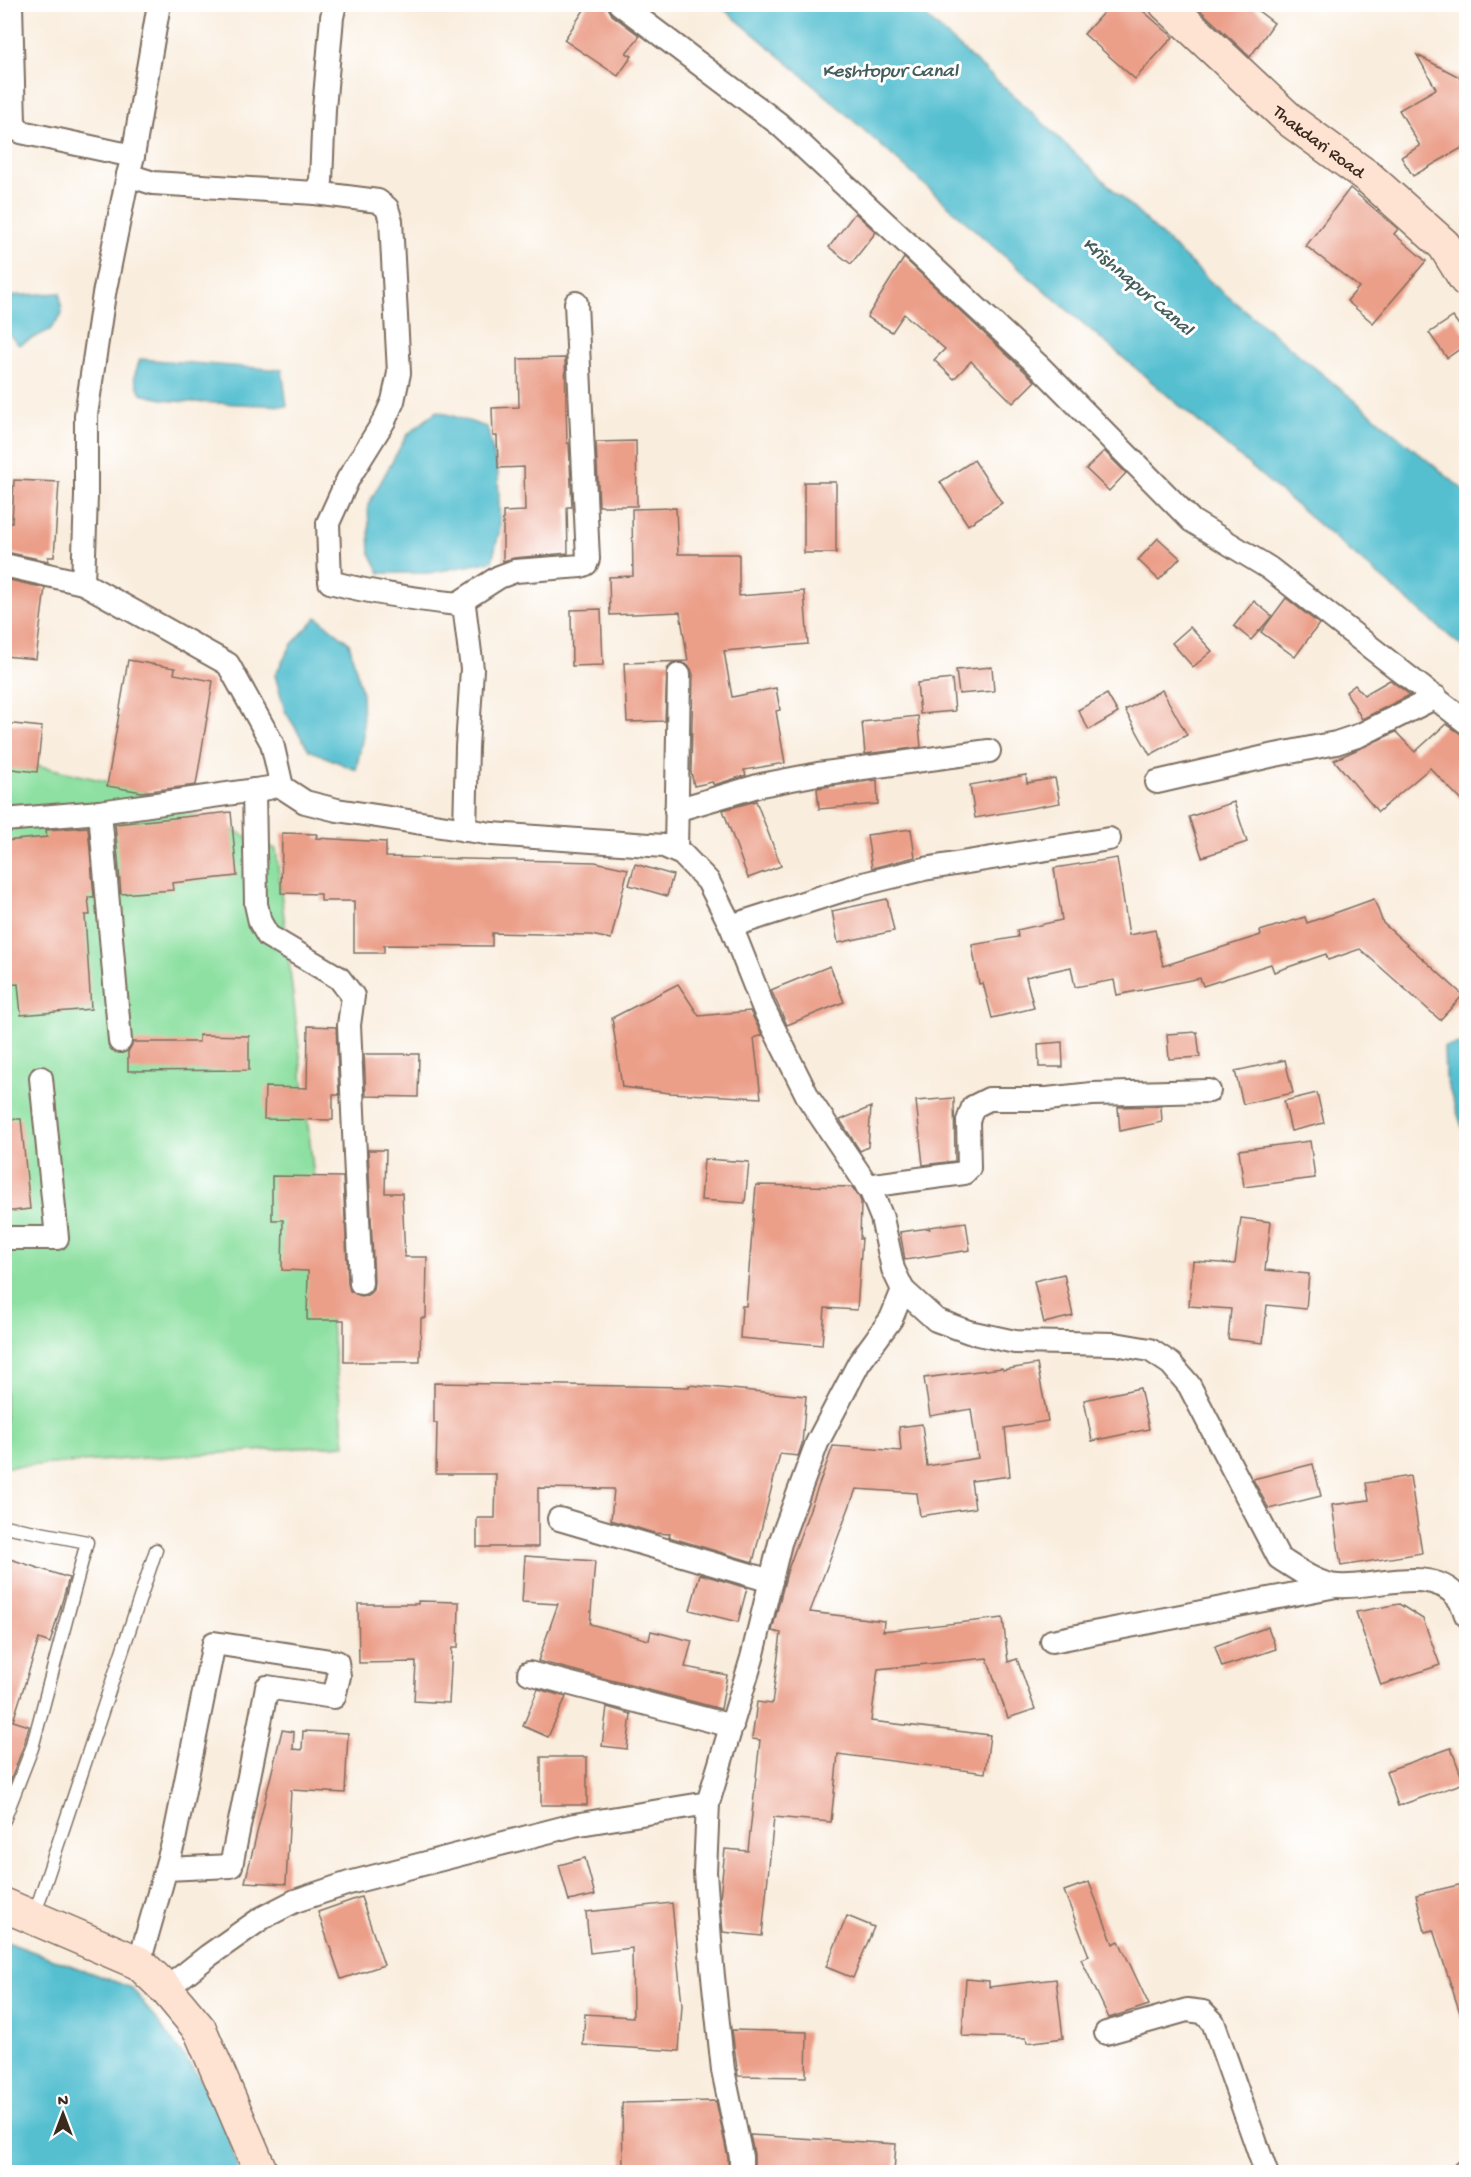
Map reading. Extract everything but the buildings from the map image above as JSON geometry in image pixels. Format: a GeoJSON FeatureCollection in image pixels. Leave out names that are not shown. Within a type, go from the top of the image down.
{"type":"FeatureCollection","features":[{"type":"Feature","properties":{"kind":"street"},"geometry":{"type":"LineString","coordinates":[[11,4],[13,137],[130,165],[153,183],[315,194],[378,201],[387,208],[391,221],[399,373],[393,401],[384,421],[348,479],[328,523],[330,582],[362,591],[464,605],[472,669],[465,830]]}},
{"type":"Feature","properties":{"kind":"street"},"geometry":{"type":"LineString","coordinates":[[83,584],[86,415],[104,294],[159,4]]}},
{"type":"Feature","properties":{"kind":"street"},"geometry":{"type":"LineString","coordinates":[[315,194],[321,182],[324,109],[335,4]]}},
{"type":"Feature","properties":{"kind":"street"},"geometry":{"type":"LineString","coordinates":[[620,4],[779,124],[1030,358],[1192,521],[1269,568],[1467,722]]}},
{"type":"Feature","properties":{"kind":"street","name":"Thakdari Road"},"geometry":{"type":"LineString","coordinates":[[1178,8],[1291,121],[1368,177],[1444,245],[1467,280]]}},
{"type":"Feature","properties":{"kind":"street"},"geometry":{"type":"LineString","coordinates":[[457,604],[499,577],[515,570],[581,566],[586,564],[588,559],[576,303]]}},
{"type":"Feature","properties":{"kind":"street"},"geometry":{"type":"LineString","coordinates":[[4,565],[83,584],[228,664],[273,742],[282,787]]}},
{"type":"Feature","properties":{"kind":"street"},"geometry":{"type":"LineString","coordinates":[[676,851],[679,675]]}},
{"type":"Feature","properties":{"kind":"street"},"geometry":{"type":"LineString","coordinates":[[1157,782],[1336,743],[1360,735],[1436,698]]}},
{"type":"Feature","properties":{"kind":"street"},"geometry":{"type":"LineString","coordinates":[[676,810],[761,785],[806,776],[989,751]]}},
{"type":"Feature","properties":{"kind":"street"},"geometry":{"type":"LineString","coordinates":[[4,820],[100,812],[282,787],[305,802],[338,810],[492,834],[664,846],[682,854],[708,881],[731,926],[764,1009],[809,1099],[867,1186],[882,1218],[893,1269],[903,1290],[936,1320],[969,1332],[1015,1342],[1115,1344],[1150,1350],[1171,1364],[1189,1385],[1279,1558],[1305,1575],[1336,1586]]}},
{"type":"Feature","properties":{"kind":"street"},"geometry":{"type":"LineString","coordinates":[[254,790],[256,904],[260,922],[268,936],[339,978],[353,996],[350,1025],[361,1283]]}},
{"type":"Feature","properties":{"kind":"street"},"geometry":{"type":"LineString","coordinates":[[100,812],[120,1041]]}},
{"type":"Feature","properties":{"kind":"street"},"geometry":{"type":"LineString","coordinates":[[731,926],[859,885],[924,869],[1108,839]]}},
{"type":"Feature","properties":{"kind":"street"},"geometry":{"type":"LineString","coordinates":[[4,1238],[57,1238],[41,1078]]}},
{"type":"Feature","properties":{"kind":"street"},"geometry":{"type":"LineString","coordinates":[[867,1186],[964,1173],[969,1168],[968,1120],[973,1107],[989,1099],[1047,1099],[1092,1094],[1209,1091]]}},
{"type":"Feature","properties":{"kind":"street"},"geometry":{"type":"LineString","coordinates":[[741,2172],[741,2157],[723,2070],[712,1967],[705,1872],[708,1803],[752,1658],[780,1543],[817,1443],[859,1364],[891,1319],[903,1290]]}},
{"type":"Feature","properties":{"kind":"street"},"geometry":{"type":"LineString","coordinates":[[559,1519],[771,1581]]}},
{"type":"Feature","properties":{"kind":"street"},"geometry":{"type":"LineString","coordinates":[[1052,1641],[1336,1586],[1426,1580],[1447,1588],[1459,1599],[1467,1615]]}},
{"type":"Feature","properties":{"kind":"street"},"geometry":{"type":"LineString","coordinates":[[140,1963],[174,1840],[214,1643],[337,1662],[339,1676],[334,1697],[267,1687],[231,1866],[166,1869]]}},
{"type":"Feature","properties":{"kind":"street"},"geometry":{"type":"LineString","coordinates":[[529,1673],[732,1726]]}},
{"type":"Feature","properties":{"kind":"street"},"geometry":{"type":"LineString","coordinates":[[166,1989],[262,1918],[295,1901],[349,1883],[574,1825],[708,1803]]}},
{"type":"Feature","properties":{"kind":"street"},"geometry":{"type":"LineString","coordinates":[[4,1905],[140,1963],[166,1989],[200,2030],[261,2172]]}},
{"type":"Feature","properties":{"kind":"street"},"geometry":{"type":"LineString","coordinates":[[1106,2033],[1187,2010],[1203,2012],[1213,2022],[1266,2172]]}},
{"type":"Feature","properties":{"kind":"lane"},"geometry":{"type":"LineString","coordinates":[[4,1526],[87,1542],[32,1748],[9,1797],[4,1820]]}},
{"type":"Feature","properties":{"kind":"lane"},"geometry":{"type":"LineString","coordinates":[[34,1917],[156,1550]]}},
{"type":"Feature","properties":{"kind":"green space"},"geometry":{"type":"Polygon","coordinates":[[[5,758],[135,788],[276,849],[345,1445],[5,1467],[5,758]]]}},
{"type":"Feature","properties":{"kind":"water","name":"Keshtopur Canal"},"geometry":{"type":"Polygon","coordinates":[[[719,5],[913,5],[1026,107],[1214,285],[1466,492],[1466,650],[995,248],[806,78],[719,5]]]}},
{"type":"Feature","properties":{"kind":"water"},"geometry":{"type":"Polygon","coordinates":[[[60,293],[62,314],[50,330],[19,345],[5,330],[6,296],[60,293]]]}},
{"type":"Feature","properties":{"kind":"water"},"geometry":{"type":"Polygon","coordinates":[[[140,359],[282,370],[287,406],[172,401],[141,394],[134,377],[140,359]]]}},
{"type":"Feature","properties":{"kind":"water"},"geometry":{"type":"Polygon","coordinates":[[[437,411],[487,427],[498,473],[500,529],[492,561],[429,573],[380,573],[370,553],[368,505],[407,435],[437,411]]]}},
{"type":"Feature","properties":{"kind":"water"},"geometry":{"type":"Polygon","coordinates":[[[317,617],[349,643],[362,693],[363,736],[356,770],[309,750],[285,711],[275,675],[292,644],[317,617]]]}},
{"type":"Feature","properties":{"kind":"water"},"geometry":{"type":"Polygon","coordinates":[[[1466,1043],[1466,1138],[1445,1077],[1444,1047],[1466,1043]]]}},
{"type":"Feature","properties":{"kind":"water"},"geometry":{"type":"Polygon","coordinates":[[[4,1941],[132,1988],[218,2102],[239,2172],[5,2172],[4,1941]]]}},
{"type":"Feature","properties":{"kind":"water label","name":"Krishnapur Canal"},"geometry":{"type":"Point","coordinates":[1139,285]}}]}
